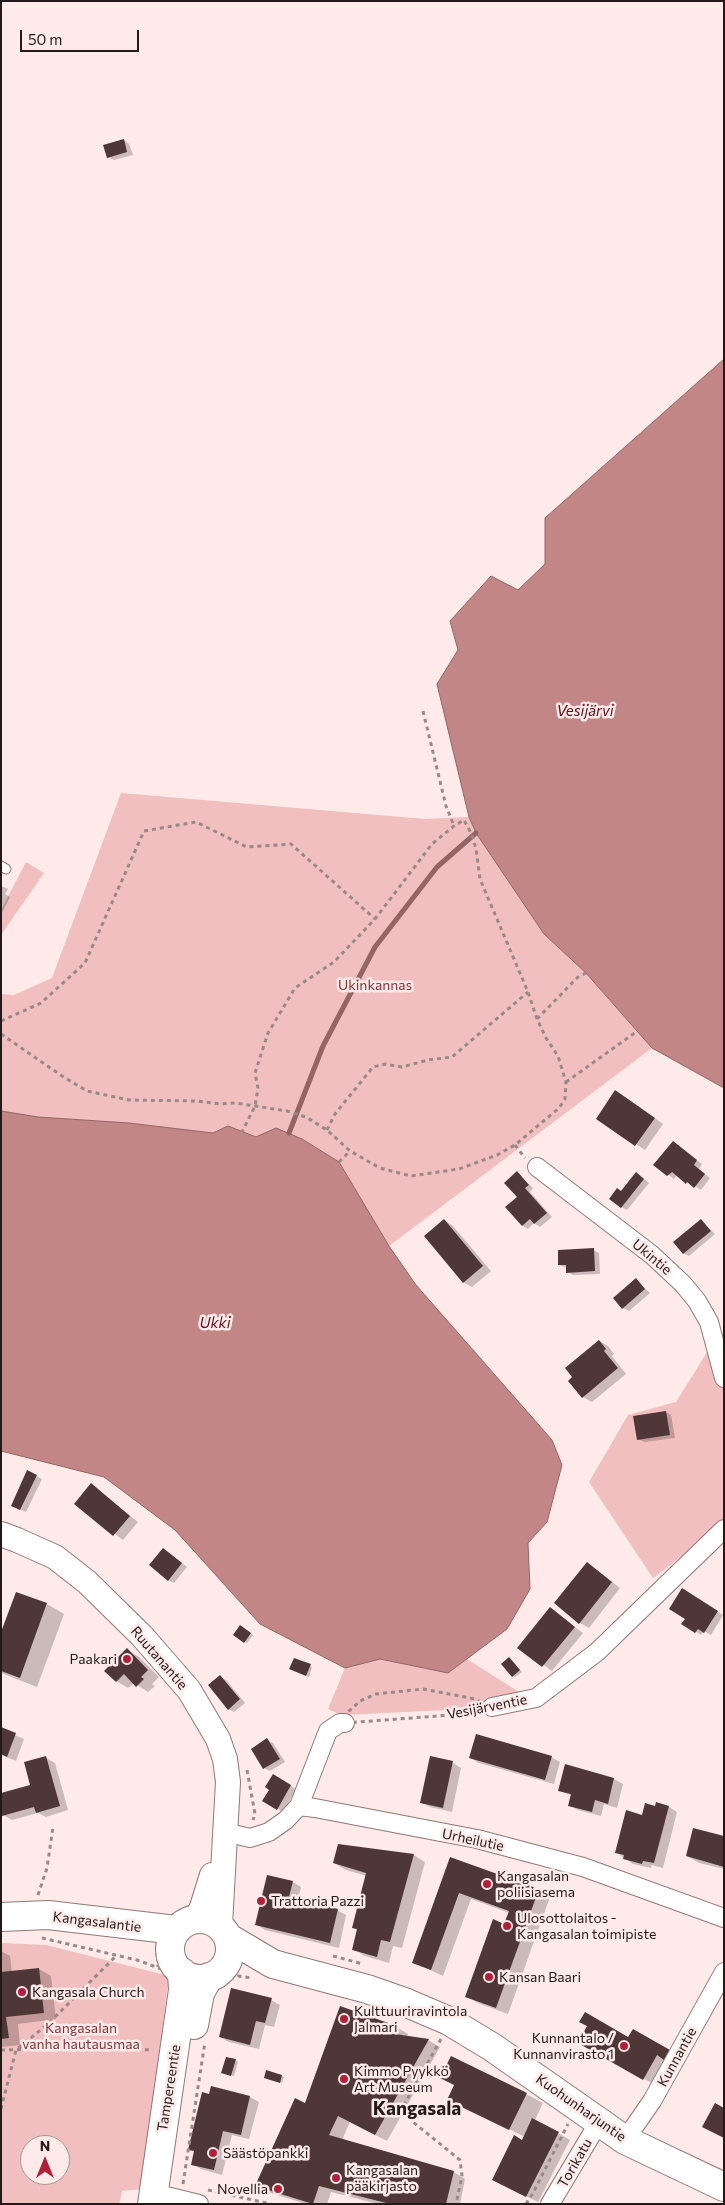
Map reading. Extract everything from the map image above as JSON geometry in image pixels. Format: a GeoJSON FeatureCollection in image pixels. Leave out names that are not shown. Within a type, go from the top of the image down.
{"type":"FeatureCollection","features":[{"type":"Feature","properties":{"kind":"main road","name":"Ruutanantie"},"geometry":{"type":"LineString","coordinates":[[1,1534],[55,1557],[87,1582],[142,1636],[188,1690],[218,1739],[224,1759],[228,1782],[225,1836]]}},
{"type":"Feature","properties":{"kind":"main road","name":"Tampereentie"},"geometry":{"type":"LineString","coordinates":[[170,2194],[194,1947],[220,1894],[225,1836]]}},
{"type":"Feature","properties":{"kind":"main road","name":"Kangasalantie"},"geometry":{"type":"LineString","coordinates":[[19,1911],[194,1947],[195,1978],[224,1976]]}},
{"type":"Feature","properties":{"kind":"main road","name":"Tampereentie"},"geometry":{"type":"LineString","coordinates":[[170,2194],[200,1993],[224,1976],[230,1956],[194,1947]]}},
{"type":"Feature","properties":{"kind":"main road","name":"Kuohunharjuntie"},"geometry":{"type":"LineString","coordinates":[[194,1947],[264,1971]]}},
{"type":"Feature","properties":{"kind":"main road","name":"Kuohunharjuntie"},"geometry":{"type":"LineString","coordinates":[[224,1976],[240,1967],[367,1989],[407,2003],[449,2021],[492,2048],[595,2128],[625,2140],[724,2187]]}},
{"type":"Feature","properties":{"kind":"street","name":"Ukintie"},"geometry":{"type":"LineString","coordinates":[[537,1168],[652,1255],[683,1284],[697,1301],[709,1322],[724,1378]]}},
{"type":"Feature","properties":{"kind":"street","name":"Vesijärventie"},"geometry":{"type":"LineString","coordinates":[[492,1707],[536,1698],[597,1652],[724,1529]]}},
{"type":"Feature","properties":{"kind":"street"},"geometry":{"type":"LineString","coordinates":[[225,1836],[250,1838],[269,1832],[286,1820],[299,1806],[328,1731],[345,1722]]}},
{"type":"Feature","properties":{"kind":"street","name":"Urheilutie"},"geometry":{"type":"LineString","coordinates":[[299,1806],[477,1840],[583,1867],[724,1918]]}},
{"type":"Feature","properties":{"kind":"street","name":"Kunnantie"},"geometry":{"type":"LineString","coordinates":[[625,2140],[652,2101],[724,1972]]}},
{"type":"Feature","properties":{"kind":"street","name":"Torikatu"},"geometry":{"type":"LineString","coordinates":[[550,2204],[595,2128]]}},
{"type":"Feature","properties":{"kind":"street"},"geometry":{"type":"LineString","coordinates":[[170,2194],[202,2197]]}},
{"type":"Feature","properties":{"kind":"path"},"geometry":{"type":"LineString","coordinates":[[423,711],[446,806],[454,826]]}},
{"type":"Feature","properties":{"kind":"path"},"geometry":{"type":"LineString","coordinates":[[1,1034],[87,1091],[129,1100],[197,1101],[220,1104],[236,1102],[255,1106],[287,1111],[306,1117],[327,1130],[350,1151],[380,1168],[411,1176],[459,1169],[497,1155],[515,1145],[559,1108],[565,1099],[566,1082],[558,1056],[546,1038],[537,1019],[528,992],[480,879],[472,835],[464,820],[432,844],[375,919],[334,962],[295,988],[268,1033],[255,1073],[258,1088],[255,1106],[242,1132]]}},
{"type":"Feature","properties":{"kind":"path"},"geometry":{"type":"LineString","coordinates":[[1,1021],[41,1003],[85,963],[144,831],[196,822],[247,847],[291,844],[375,919]]}},
{"type":"Feature","properties":{"kind":"path"},"geometry":{"type":"LineString","coordinates":[[537,1019],[578,977],[586,973]]}},
{"type":"Feature","properties":{"kind":"path"},"geometry":{"type":"LineString","coordinates":[[327,1130],[335,1114],[373,1067],[385,1064],[402,1067],[428,1060],[452,1057],[528,992]]}},
{"type":"Feature","properties":{"kind":"path"},"geometry":{"type":"LineString","coordinates":[[566,1082],[636,1032]]}},
{"type":"Feature","properties":{"kind":"path"},"geometry":{"type":"LineString","coordinates":[[339,1162],[350,1151]]}},
{"type":"Feature","properties":{"kind":"path"},"geometry":{"type":"LineString","coordinates":[[345,1722],[348,1712],[360,1701],[376,1694],[400,1691],[423,1689],[452,1693],[475,1698],[492,1707]]}},
{"type":"Feature","properties":{"kind":"path","name":"Vesijärventie"},"geometry":{"type":"LineString","coordinates":[[345,1722],[451,1715],[492,1707]]}},
{"type":"Feature","properties":{"kind":"path"},"geometry":{"type":"LineString","coordinates":[[19,1911],[47,1868],[53,1827]]}},
{"type":"Feature","properties":{"kind":"path"},"geometry":{"type":"LineString","coordinates":[[40,1938],[137,1960],[168,1972],[173,1979],[174,1989],[194,1947]]}},
{"type":"Feature","properties":{"kind":"path"},"geometry":{"type":"LineString","coordinates":[[1,2109],[16,2050],[49,2023],[117,1954]]}},
{"type":"Feature","properties":{"kind":"path"},"geometry":{"type":"LineString","coordinates":[[224,1976],[264,1971]]}},
{"type":"Feature","properties":{"kind":"path"},"geometry":{"type":"LineString","coordinates":[[170,2194],[207,2032]]}},
{"type":"Feature","properties":{"kind":"path"},"geometry":{"type":"LineString","coordinates":[[435,2034],[442,2037],[405,2103],[408,2118],[460,2160],[462,2176],[456,2204]]}},
{"type":"Feature","properties":{"kind":"path"},"geometry":{"type":"LineString","coordinates":[[1,2050],[107,2048],[156,2050]]}},
{"type":"Feature","properties":{"kind":"path"},"geometry":{"type":"LineString","coordinates":[[526,2204],[571,2119],[595,2128]]}},
{"type":"Feature","properties":{"kind":"path"},"geometry":{"type":"LineString","coordinates":[[202,2197],[272,2204]]}},
{"type":"Feature","properties":{"kind":"green space","name":"Ukinkannas"},"geometry":{"type":"Polygon","coordinates":[[[121,793],[425,819],[469,817],[476,833],[544,934],[586,973],[652,1048],[389,1246],[339,1162],[302,1139],[256,1137],[228,1126],[213,1133],[129,1123],[38,1117],[1,1111],[1,994],[14,995],[52,978],[121,793]]]}},
{"type":"Feature","properties":{"kind":"green space"},"geometry":{"type":"Polygon","coordinates":[[[26,862],[44,873],[1,935],[1,910],[26,862]]]}},
{"type":"Feature","properties":{"kind":"green space"},"geometry":{"type":"Polygon","coordinates":[[[714,1341],[724,1357],[724,1524],[653,1578],[589,1482],[628,1415],[676,1402],[714,1341]]]}},
{"type":"Feature","properties":{"kind":"green space"},"geometry":{"type":"Polygon","coordinates":[[[379,1659],[448,1673],[467,1659],[522,1694],[449,1710],[341,1715],[328,1709],[345,1668],[379,1659]]]}},
{"type":"Feature","properties":{"kind":"green space","name":"Kangasalan vanha hautausmaa"},"geometry":{"type":"Polygon","coordinates":[[[1,1943],[46,1945],[169,1976],[142,2189],[122,2191],[119,2204],[1,2204],[1,1943]]]}},
{"type":"Feature","properties":{"kind":"water","name":"Vesijärvi"},"geometry":{"type":"Polygon","coordinates":[[[724,359],[724,1088],[652,1048],[586,973],[544,934],[476,833],[469,817],[437,684],[458,650],[450,621],[491,576],[518,590],[545,564],[545,518],[724,359]]]}},
{"type":"Feature","properties":{"kind":"water","name":"Ukki"},"geometry":{"type":"Polygon","coordinates":[[[1,1111],[38,1117],[129,1123],[213,1133],[228,1126],[256,1137],[276,1128],[302,1139],[339,1162],[389,1246],[416,1285],[552,1440],[562,1465],[547,1522],[528,1543],[530,1589],[507,1629],[448,1673],[380,1659],[345,1668],[260,1624],[175,1530],[104,1477],[1,1451],[1,1111]]]}},
{"type":"Feature","properties":{"kind":"building"},"geometry":{"type":"Polygon","coordinates":[[[124,139],[127,152],[107,158],[103,145],[124,139]]]}},
{"type":"Feature","properties":{"kind":"building"},"geometry":{"type":"Polygon","coordinates":[[[615,1090],[655,1118],[635,1146],[596,1119],[615,1090]]]}},
{"type":"Feature","properties":{"kind":"building"},"geometry":{"type":"Polygon","coordinates":[[[673,1141],[697,1160],[694,1165],[705,1174],[694,1188],[672,1172],[667,1176],[653,1165],[673,1141]]]}},
{"type":"Feature","properties":{"kind":"building"},"geometry":{"type":"Polygon","coordinates":[[[517,1171],[529,1185],[525,1188],[547,1213],[534,1224],[530,1219],[522,1226],[505,1207],[517,1197],[504,1183],[517,1171]]]}},
{"type":"Feature","properties":{"kind":"building"},"geometry":{"type":"Polygon","coordinates":[[[636,1172],[644,1179],[621,1208],[609,1199],[617,1188],[621,1191],[636,1172]]]}},
{"type":"Feature","properties":{"kind":"building"},"geometry":{"type":"Polygon","coordinates":[[[444,1219],[483,1266],[463,1283],[424,1236],[444,1219]]]}},
{"type":"Feature","properties":{"kind":"building"},"geometry":{"type":"Polygon","coordinates":[[[701,1219],[711,1231],[683,1254],[673,1242],[701,1219]]]}},
{"type":"Feature","properties":{"kind":"building"},"geometry":{"type":"Polygon","coordinates":[[[594,1248],[595,1271],[566,1273],[566,1265],[558,1265],[558,1250],[594,1248]]]}},
{"type":"Feature","properties":{"kind":"building"},"geometry":{"type":"Polygon","coordinates":[[[636,1278],[645,1289],[622,1309],[613,1298],[636,1278]]]}},
{"type":"Feature","properties":{"kind":"building"},"geometry":{"type":"Polygon","coordinates":[[[599,1340],[606,1349],[604,1351],[618,1368],[582,1398],[568,1381],[572,1377],[565,1368],[599,1340]]]}},
{"type":"Feature","properties":{"kind":"building"},"geometry":{"type":"Polygon","coordinates":[[[666,1411],[670,1435],[637,1440],[633,1416],[666,1411]]]}},
{"type":"Feature","properties":{"kind":"building"},"geometry":{"type":"Polygon","coordinates":[[[27,1470],[37,1475],[20,1510],[11,1506],[27,1470]]]}},
{"type":"Feature","properties":{"kind":"building"},"geometry":{"type":"Polygon","coordinates":[[[91,1483],[130,1516],[113,1536],[74,1504],[91,1483]]]}},
{"type":"Feature","properties":{"kind":"building"},"geometry":{"type":"Polygon","coordinates":[[[163,1548],[182,1563],[168,1581],[149,1565],[163,1548]]]}},
{"type":"Feature","properties":{"kind":"building"},"geometry":{"type":"Polygon","coordinates":[[[587,1562],[612,1582],[579,1624],[554,1603],[587,1562]]]}},
{"type":"Feature","properties":{"kind":"building"},"geometry":{"type":"Polygon","coordinates":[[[682,1588],[718,1611],[704,1633],[698,1629],[695,1633],[681,1624],[685,1619],[669,1609],[682,1588]]]}},
{"type":"Feature","properties":{"kind":"building"},"geometry":{"type":"Polygon","coordinates":[[[16,1592],[47,1603],[20,1678],[1,1671],[1,1632],[16,1592]]]}},
{"type":"Feature","properties":{"kind":"building"},"geometry":{"type":"Polygon","coordinates":[[[550,1607],[575,1627],[542,1667],[517,1648],[550,1607]]]}},
{"type":"Feature","properties":{"kind":"building"},"geometry":{"type":"Polygon","coordinates":[[[240,1625],[251,1633],[244,1643],[233,1635],[240,1625]]]}},
{"type":"Feature","properties":{"kind":"building","name":"Paakari"},"geometry":{"type":"Polygon","coordinates":[[[127,1648],[148,1670],[141,1677],[144,1679],[136,1687],[124,1674],[116,1682],[104,1671],[127,1648]]]}},
{"type":"Feature","properties":{"kind":"building"},"geometry":{"type":"Polygon","coordinates":[[[509,1657],[520,1670],[512,1677],[501,1664],[509,1657]]]}},
{"type":"Feature","properties":{"kind":"building"},"geometry":{"type":"Polygon","coordinates":[[[294,1658],[311,1664],[306,1676],[289,1669],[294,1658]]]}},
{"type":"Feature","properties":{"kind":"building"},"geometry":{"type":"Polygon","coordinates":[[[220,1675],[240,1699],[228,1710],[208,1685],[220,1675]]]}},
{"type":"Feature","properties":{"kind":"building"},"geometry":{"type":"Polygon","coordinates":[[[1,1727],[16,1733],[7,1757],[1,1754],[1,1727]]]}},
{"type":"Feature","properties":{"kind":"building"},"geometry":{"type":"Polygon","coordinates":[[[476,1734],[552,1756],[545,1780],[469,1758],[476,1734]]]}},
{"type":"Feature","properties":{"kind":"building"},"geometry":{"type":"Polygon","coordinates":[[[267,1738],[280,1759],[263,1769],[251,1749],[267,1738]]]}},
{"type":"Feature","properties":{"kind":"building"},"geometry":{"type":"Polygon","coordinates":[[[46,1756],[60,1806],[36,1813],[34,1807],[2,1816],[1,1793],[30,1785],[24,1762],[46,1756]]]}},
{"type":"Feature","properties":{"kind":"building"},"geometry":{"type":"Polygon","coordinates":[[[430,1756],[453,1761],[443,1808],[420,1803],[430,1756]]]}},
{"type":"Feature","properties":{"kind":"building"},"geometry":{"type":"Polygon","coordinates":[[[565,1764],[614,1778],[608,1804],[595,1800],[592,1812],[568,1806],[571,1794],[558,1791],[565,1764]]]}},
{"type":"Feature","properties":{"kind":"building"},"geometry":{"type":"Polygon","coordinates":[[[273,1774],[291,1785],[277,1810],[262,1801],[269,1790],[265,1787],[273,1774]]]}},
{"type":"Feature","properties":{"kind":"building"},"geometry":{"type":"Polygon","coordinates":[[[656,1802],[669,1806],[654,1863],[643,1861],[642,1864],[623,1859],[624,1855],[615,1853],[626,1810],[642,1815],[645,1803],[655,1806],[656,1802]]]}},
{"type":"Feature","properties":{"kind":"building"},"geometry":{"type":"Polygon","coordinates":[[[693,1828],[724,1836],[724,1867],[686,1856],[693,1828]]]}},
{"type":"Feature","properties":{"kind":"building"},"geometry":{"type":"Polygon","coordinates":[[[338,1844],[414,1854],[390,1942],[381,1940],[377,1957],[352,1950],[357,1929],[352,1928],[366,1873],[333,1863],[338,1844]]]}},
{"type":"Feature","properties":{"kind":"building"},"geometry":{"type":"Polygon","coordinates":[[[450,1857],[539,1889],[496,2008],[465,1997],[493,1919],[504,1924],[509,1911],[459,1893],[431,1970],[412,1963],[450,1857]]]}},
{"type":"Feature","properties":{"kind":"building"},"geometry":{"type":"Polygon","coordinates":[[[267,1875],[293,1881],[289,1897],[338,1909],[330,1943],[255,1925],[267,1875]]]}},
{"type":"Feature","properties":{"kind":"building","name":"Kangasala Church"},"geometry":{"type":"Polygon","coordinates":[[[39,1968],[44,2013],[6,2017],[9,2038],[1,2039],[1,1972],[39,1968]]]}},
{"type":"Feature","properties":{"kind":"building"},"geometry":{"type":"Polygon","coordinates":[[[231,1988],[272,1998],[265,2023],[256,2021],[250,2045],[219,2037],[231,1988]]]}},
{"type":"Feature","properties":{"kind":"building"},"geometry":{"type":"Polygon","coordinates":[[[340,2006],[397,2026],[395,2034],[429,2039],[375,2135],[338,2116],[329,2135],[454,2171],[446,2204],[390,2204],[319,2186],[313,2204],[255,2186],[295,2098],[305,2103],[340,2006]]]}},
{"type":"Feature","properties":{"kind":"building","name":"Kunnantalo / Kunnanvirasto 1"},"geometry":{"type":"Polygon","coordinates":[[[585,2012],[628,2037],[633,2029],[670,2050],[664,2060],[657,2055],[643,2080],[578,2043],[587,2026],[579,2022],[585,2012]]]}},
{"type":"Feature","properties":{"kind":"building"},"geometry":{"type":"Polygon","coordinates":[[[451,2056],[527,2093],[509,2130],[447,2100],[454,2085],[440,2078],[451,2056]]]}},
{"type":"Feature","properties":{"kind":"building"},"geometry":{"type":"Polygon","coordinates":[[[226,2057],[236,2059],[231,2076],[221,2073],[226,2057]]]}},
{"type":"Feature","properties":{"kind":"building"},"geometry":{"type":"Polygon","coordinates":[[[266,2070],[282,2075],[280,2083],[264,2078],[266,2070]]]}},
{"type":"Feature","properties":{"kind":"building"},"geometry":{"type":"Polygon","coordinates":[[[211,2086],[250,2096],[241,2135],[223,2131],[214,2170],[191,2165],[194,2151],[188,2150],[202,2092],[209,2094],[211,2086]]]}},
{"type":"Feature","properties":{"kind":"building"},"geometry":{"type":"Polygon","coordinates":[[[715,2103],[724,2108],[724,2138],[702,2127],[715,2103]]]}},
{"type":"Feature","properties":{"kind":"building"},"geometry":{"type":"Polygon","coordinates":[[[532,2118],[559,2132],[526,2197],[492,2180],[514,2135],[522,2140],[532,2118]]]}},
{"type":"Feature","properties":{"kind":"waterway"},"geometry":{"type":"LineString","coordinates":[[289,1133],[323,1046],[375,947],[437,867],[476,833]]}},
{"type":"Feature","properties":{"kind":"place","name":"Paakari"},"geometry":{"type":"Point","coordinates":[127,1659]}},
{"type":"Feature","properties":{"kind":"place","name":"Kangasalan poliisiasema"},"geometry":{"type":"Point","coordinates":[487,1884]}},
{"type":"Feature","properties":{"kind":"place","name":"Trattoria Pazzi"},"geometry":{"type":"Point","coordinates":[261,1901]}},
{"type":"Feature","properties":{"kind":"place","name":"Ulosottolaitos - Kangasalan toimipiste"},"geometry":{"type":"Point","coordinates":[507,1926]}},
{"type":"Feature","properties":{"kind":"place","name":"Kansan Baari"},"geometry":{"type":"Point","coordinates":[489,1977]}},
{"type":"Feature","properties":{"kind":"place","name":"Kangasala Church"},"geometry":{"type":"Point","coordinates":[22,1992]}},
{"type":"Feature","properties":{"kind":"place","name":"Kulttuuriravintola Jalmari"},"geometry":{"type":"Point","coordinates":[344,2019]}},
{"type":"Feature","properties":{"kind":"place","name":"Kunnantalo / Kunnanvirasto 1"},"geometry":{"type":"Point","coordinates":[624,2046]}},
{"type":"Feature","properties":{"kind":"place","name":"Kimmo Pyykkö Art Museum"},"geometry":{"type":"Point","coordinates":[344,2079]}},
{"type":"Feature","properties":{"kind":"place","name":"Säästöpankki"},"geometry":{"type":"Point","coordinates":[213,2153]}},
{"type":"Feature","properties":{"kind":"place","name":"Kangasalan pääkirjasto"},"geometry":{"type":"Point","coordinates":[336,2178]}},
{"type":"Feature","properties":{"kind":"place","name":"Novellia"},"geometry":{"type":"Point","coordinates":[278,2189]}},
{"type":"Feature","properties":{"kind":"district","name":"Kangasala"},"geometry":{"type":"Point","coordinates":[417,2109]}}]}
